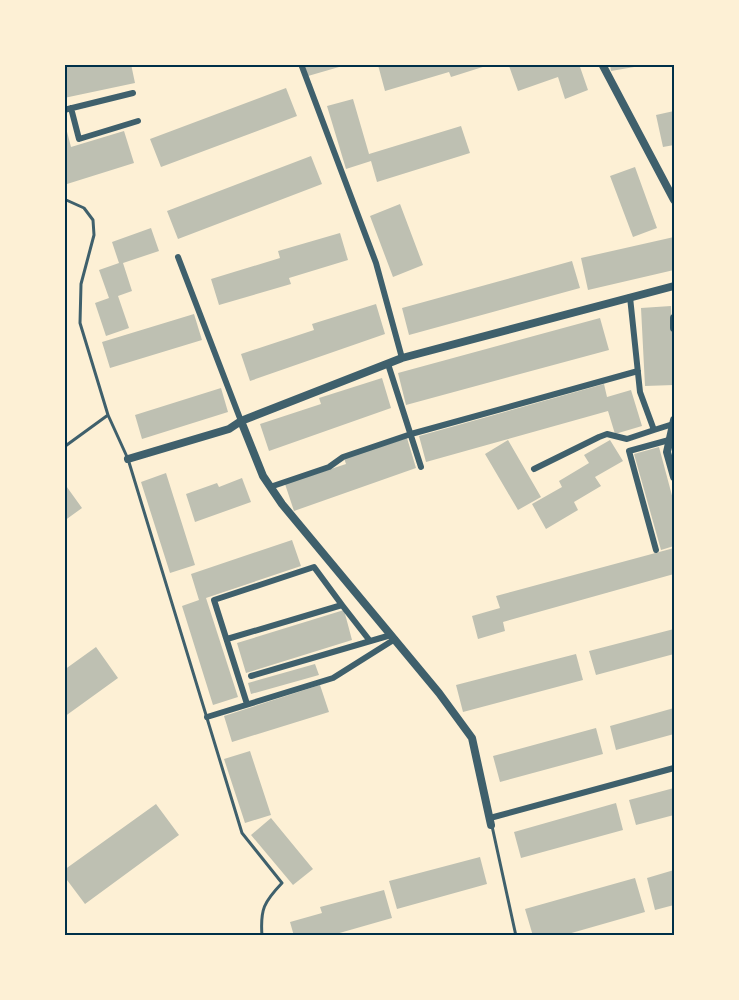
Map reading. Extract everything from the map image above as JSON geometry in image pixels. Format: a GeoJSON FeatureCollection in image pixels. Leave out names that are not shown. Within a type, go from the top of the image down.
{"type":"FeatureCollection","features":[{"type":"Feature","properties":{"kind":"street"},"geometry":{"type":"LineString","coordinates":[[301,64],[376,263],[402,358]]}},
{"type":"Feature","properties":{"kind":"street"},"geometry":{"type":"LineString","coordinates":[[602,64],[675,200]]}},
{"type":"Feature","properties":{"kind":"street"},"geometry":{"type":"LineString","coordinates":[[133,93],[68,109],[79,139],[138,121]]}},
{"type":"Feature","properties":{"kind":"street"},"geometry":{"type":"LineString","coordinates":[[178,256],[263,476],[472,738],[491,822],[675,768]]}},
{"type":"Feature","properties":{"kind":"street"},"geometry":{"type":"LineString","coordinates":[[128,459],[229,429],[241,421],[402,358],[675,286]]}},
{"type":"Feature","properties":{"kind":"street"},"geometry":{"type":"LineString","coordinates":[[630,297],[640,392],[654,430]]}},
{"type":"Feature","properties":{"kind":"street"},"geometry":{"type":"LineString","coordinates":[[675,318],[675,328]]}},
{"type":"Feature","properties":{"kind":"street"},"geometry":{"type":"LineString","coordinates":[[388,364],[421,467]]}},
{"type":"Feature","properties":{"kind":"street"},"geometry":{"type":"LineString","coordinates":[[270,487],[329,467],[343,457],[411,434],[638,371]]}},
{"type":"Feature","properties":{"kind":"street"},"geometry":{"type":"LineString","coordinates":[[534,470],[607,434],[627,439],[674,422]]}},
{"type":"Feature","properties":{"kind":"street"},"geometry":{"type":"LineString","coordinates":[[674,422],[667,452],[675,477]]}},
{"type":"Feature","properties":{"kind":"street"},"geometry":{"type":"LineString","coordinates":[[656,550],[629,451],[669,440]]}},
{"type":"Feature","properties":{"kind":"street"},"geometry":{"type":"LineString","coordinates":[[247,704],[214,600],[314,567],[370,641]]}},
{"type":"Feature","properties":{"kind":"street"},"geometry":{"type":"LineString","coordinates":[[227,639],[342,605]]}},
{"type":"Feature","properties":{"kind":"street"},"geometry":{"type":"LineString","coordinates":[[251,676],[370,641],[393,637]]}},
{"type":"Feature","properties":{"kind":"street"},"geometry":{"type":"LineString","coordinates":[[207,717],[333,678],[393,637]]}},
{"type":"Feature","properties":{"kind":"lane"},"geometry":{"type":"LineString","coordinates":[[64,200],[84,208],[93,220],[94,235],[81,284],[80,323],[108,415],[128,459],[242,833],[282,883],[267,899],[261,915],[262,936]]}},
{"type":"Feature","properties":{"kind":"lane"},"geometry":{"type":"LineString","coordinates":[[64,447],[108,415]]}},
{"type":"Feature","properties":{"kind":"lane"},"geometry":{"type":"LineString","coordinates":[[491,822],[516,936]]}},
{"type":"Feature","properties":{"kind":"building"},"geometry":{"type":"Polygon","coordinates":[[[64,64],[131,64],[135,83],[64,98],[64,64]]]}},
{"type":"Feature","properties":{"kind":"building"},"geometry":{"type":"Polygon","coordinates":[[[304,64],[346,64],[346,65],[308,76],[304,64]]]}},
{"type":"Feature","properties":{"kind":"building"},"geometry":{"type":"Polygon","coordinates":[[[513,64],[579,64],[588,90],[565,99],[558,77],[518,91],[509,66],[513,64]]]}},
{"type":"Feature","properties":{"kind":"building"},"geometry":{"type":"Polygon","coordinates":[[[610,64],[640,64],[640,66],[611,71],[610,64]]]}},
{"type":"Feature","properties":{"kind":"building"},"geometry":{"type":"Polygon","coordinates":[[[378,65],[489,65],[451,77],[449,72],[385,91],[378,65]]]}},
{"type":"Feature","properties":{"kind":"building"},"geometry":{"type":"Polygon","coordinates":[[[286,88],[297,116],[161,167],[150,139],[286,88]]]}},
{"type":"Feature","properties":{"kind":"building"},"geometry":{"type":"Polygon","coordinates":[[[353,99],[369,154],[461,126],[470,153],[377,182],[371,161],[346,169],[327,106],[353,99]]]}},
{"type":"Feature","properties":{"kind":"building"},"geometry":{"type":"Polygon","coordinates":[[[674,111],[674,145],[663,147],[656,115],[674,111]]]}},
{"type":"Feature","properties":{"kind":"building"},"geometry":{"type":"Polygon","coordinates":[[[65,124],[71,147],[124,131],[134,163],[67,184],[65,124]]]}},
{"type":"Feature","properties":{"kind":"building"},"geometry":{"type":"Polygon","coordinates":[[[311,156],[322,184],[178,239],[167,211],[311,156]]]}},
{"type":"Feature","properties":{"kind":"building"},"geometry":{"type":"Polygon","coordinates":[[[635,167],[657,228],[633,237],[610,176],[635,167]]]}},
{"type":"Feature","properties":{"kind":"building"},"geometry":{"type":"Polygon","coordinates":[[[400,204],[423,265],[393,277],[370,216],[400,204]]]}},
{"type":"Feature","properties":{"kind":"building"},"geometry":{"type":"Polygon","coordinates":[[[151,228],[159,251],[123,263],[132,291],[118,296],[129,328],[106,336],[95,303],[109,298],[99,270],[119,263],[112,242],[151,228]]]}},
{"type":"Feature","properties":{"kind":"building"},"geometry":{"type":"Polygon","coordinates":[[[340,233],[348,260],[289,278],[291,284],[219,305],[211,279],[280,258],[278,251],[340,233]]]}},
{"type":"Feature","properties":{"kind":"building"},"geometry":{"type":"Polygon","coordinates":[[[674,237],[674,270],[588,290],[581,258],[674,237]]]}},
{"type":"Feature","properties":{"kind":"building"},"geometry":{"type":"Polygon","coordinates":[[[572,261],[580,288],[409,335],[402,308],[572,261]]]}},
{"type":"Feature","properties":{"kind":"building"},"geometry":{"type":"Polygon","coordinates":[[[376,304],[385,334],[250,381],[241,354],[314,330],[312,324],[376,304]]]}},
{"type":"Feature","properties":{"kind":"building"},"geometry":{"type":"Polygon","coordinates":[[[671,306],[674,385],[645,386],[641,308],[671,306]]]}},
{"type":"Feature","properties":{"kind":"building"},"geometry":{"type":"Polygon","coordinates":[[[194,314],[202,340],[110,368],[102,342],[194,314]]]}},
{"type":"Feature","properties":{"kind":"building"},"geometry":{"type":"Polygon","coordinates":[[[600,318],[609,350],[406,405],[398,373],[600,318]]]}},
{"type":"Feature","properties":{"kind":"building"},"geometry":{"type":"Polygon","coordinates":[[[382,378],[391,408],[269,451],[260,424],[321,404],[319,398],[382,378]]]}},
{"type":"Feature","properties":{"kind":"building"},"geometry":{"type":"Polygon","coordinates":[[[604,384],[607,397],[631,390],[642,426],[615,434],[608,411],[426,462],[419,436],[604,384]]]}},
{"type":"Feature","properties":{"kind":"building"},"geometry":{"type":"Polygon","coordinates":[[[221,388],[228,412],[142,439],[135,415],[221,388]]]}},
{"type":"Feature","properties":{"kind":"building"},"geometry":{"type":"Polygon","coordinates":[[[407,438],[416,468],[294,511],[285,484],[346,464],[344,458],[407,438]]]}},
{"type":"Feature","properties":{"kind":"building"},"geometry":{"type":"Polygon","coordinates":[[[508,440],[541,497],[518,510],[485,454],[508,440]]]}},
{"type":"Feature","properties":{"kind":"building"},"geometry":{"type":"Polygon","coordinates":[[[610,440],[623,461],[595,477],[601,486],[574,502],[578,510],[546,529],[532,504],[562,487],[559,481],[589,463],[584,455],[610,440]]]}},
{"type":"Feature","properties":{"kind":"building"},"geometry":{"type":"Polygon","coordinates":[[[659,447],[674,503],[674,546],[661,550],[634,454],[659,447]]]}},
{"type":"Feature","properties":{"kind":"building"},"geometry":{"type":"Polygon","coordinates":[[[166,473],[195,565],[170,573],[141,482],[166,473]]]}},
{"type":"Feature","properties":{"kind":"building"},"geometry":{"type":"Polygon","coordinates":[[[242,478],[251,502],[195,522],[186,494],[217,483],[219,487],[242,478]]]}},
{"type":"Feature","properties":{"kind":"building"},"geometry":{"type":"Polygon","coordinates":[[[64,483],[82,508],[64,521],[64,483]]]}},
{"type":"Feature","properties":{"kind":"building"},"geometry":{"type":"Polygon","coordinates":[[[292,540],[301,566],[206,598],[238,697],[213,705],[182,606],[199,600],[191,574],[292,540]]]}},
{"type":"Feature","properties":{"kind":"building"},"geometry":{"type":"Polygon","coordinates":[[[674,548],[674,574],[503,622],[505,631],[478,639],[472,616],[500,608],[496,596],[674,548]]]}},
{"type":"Feature","properties":{"kind":"building"},"geometry":{"type":"Polygon","coordinates":[[[344,610],[352,640],[246,673],[237,643],[344,610]]]}},
{"type":"Feature","properties":{"kind":"building"},"geometry":{"type":"Polygon","coordinates":[[[674,629],[674,654],[596,675],[589,651],[674,629]]]}},
{"type":"Feature","properties":{"kind":"building"},"geometry":{"type":"Polygon","coordinates":[[[96,647],[118,678],[64,717],[64,670],[96,647]]]}},
{"type":"Feature","properties":{"kind":"building"},"geometry":{"type":"Polygon","coordinates":[[[576,654],[583,680],[463,712],[456,685],[576,654]]]}},
{"type":"Feature","properties":{"kind":"building"},"geometry":{"type":"Polygon","coordinates":[[[315,664],[319,675],[251,694],[248,683],[315,664]]]}},
{"type":"Feature","properties":{"kind":"building"},"geometry":{"type":"Polygon","coordinates":[[[320,685],[329,712],[232,742],[224,716],[320,685]]]}},
{"type":"Feature","properties":{"kind":"building"},"geometry":{"type":"Polygon","coordinates":[[[674,708],[674,734],[616,750],[610,726],[674,708]]]}},
{"type":"Feature","properties":{"kind":"building"},"geometry":{"type":"Polygon","coordinates":[[[596,728],[603,754],[500,782],[493,756],[596,728]]]}},
{"type":"Feature","properties":{"kind":"building"},"geometry":{"type":"Polygon","coordinates":[[[250,751],[271,815],[245,823],[224,759],[250,751]]]}},
{"type":"Feature","properties":{"kind":"building"},"geometry":{"type":"Polygon","coordinates":[[[674,788],[674,815],[636,825],[629,800],[674,788]]]}},
{"type":"Feature","properties":{"kind":"building"},"geometry":{"type":"Polygon","coordinates":[[[616,803],[623,830],[521,858],[514,832],[616,803]]]}},
{"type":"Feature","properties":{"kind":"building"},"geometry":{"type":"Polygon","coordinates":[[[156,804],[179,835],[85,904],[64,876],[64,870],[156,804]]]}},
{"type":"Feature","properties":{"kind":"building"},"geometry":{"type":"Polygon","coordinates":[[[271,818],[313,869],[293,885],[251,835],[271,818]]]}},
{"type":"Feature","properties":{"kind":"building"},"geometry":{"type":"Polygon","coordinates":[[[480,857],[487,884],[397,909],[389,881],[480,857]]]}},
{"type":"Feature","properties":{"kind":"building"},"geometry":{"type":"Polygon","coordinates":[[[674,870],[674,905],[655,910],[647,878],[674,870]]]}},
{"type":"Feature","properties":{"kind":"building"},"geometry":{"type":"Polygon","coordinates":[[[635,878],[645,912],[561,936],[533,936],[525,909],[635,878]]]}},
{"type":"Feature","properties":{"kind":"building"},"geometry":{"type":"Polygon","coordinates":[[[384,890],[392,918],[329,936],[294,936],[290,922],[322,913],[320,907],[384,890]]]}}]}
